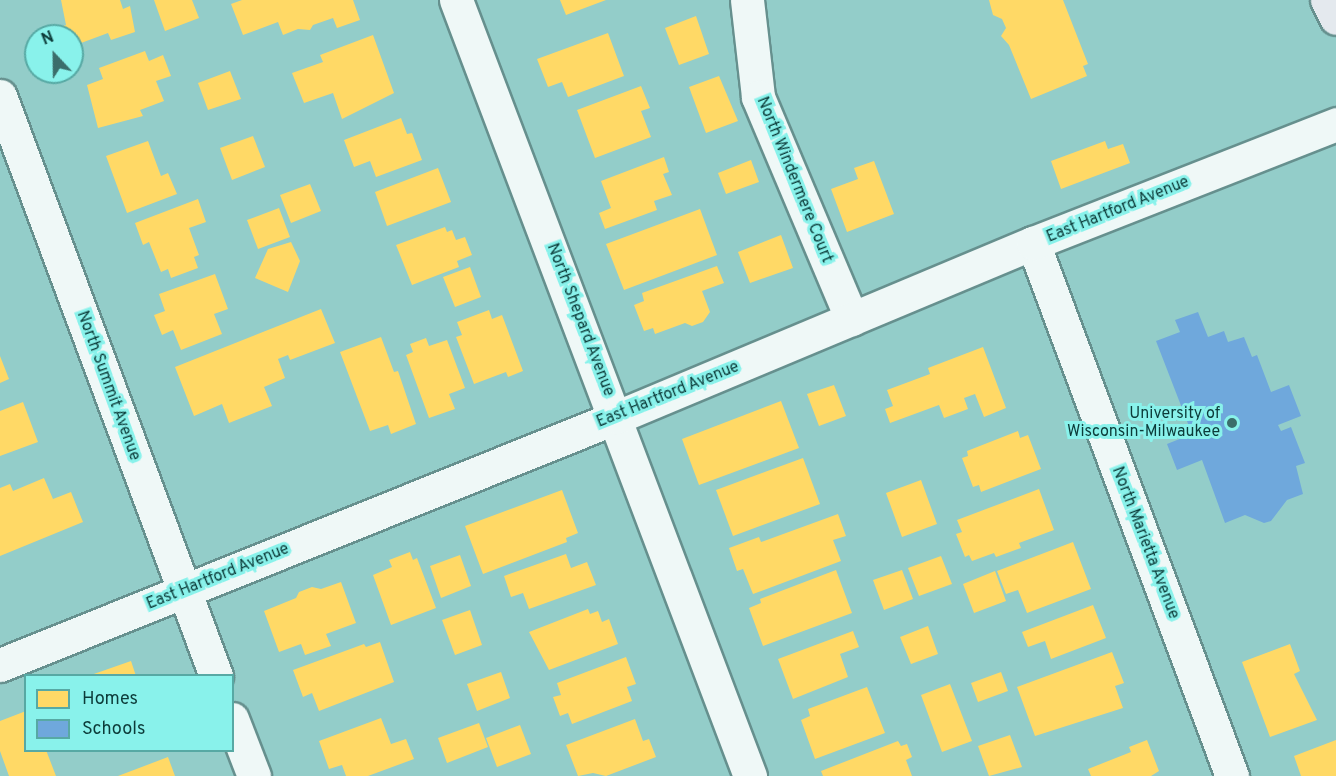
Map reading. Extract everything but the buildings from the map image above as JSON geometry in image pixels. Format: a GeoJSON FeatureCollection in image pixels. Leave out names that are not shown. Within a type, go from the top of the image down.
{"type":"FeatureCollection","features":[{"type":"Feature","properties":{"kind":"main road"},"geometry":{"type":"LineString","coordinates":[[1327,0],[1336,18]]}},
{"type":"Feature","properties":{"kind":"street","name":"North Shepard Avenue"},"geometry":{"type":"LineString","coordinates":[[456,0],[617,417],[750,776]]}},
{"type":"Feature","properties":{"kind":"street","name":"North Windermere Court"},"geometry":{"type":"LineString","coordinates":[[747,0],[758,97],[852,319]]}},
{"type":"Feature","properties":{"kind":"street","name":"North Summit Avenue"},"geometry":{"type":"LineString","coordinates":[[0,96],[216,674]]}},
{"type":"Feature","properties":{"kind":"street","name":"East Hartford Avenue"},"geometry":{"type":"LineString","coordinates":[[0,665],[617,417],[1033,243],[1336,124]]}},
{"type":"Feature","properties":{"kind":"street","name":"North Marietta Avenue"},"geometry":{"type":"LineString","coordinates":[[1033,243],[1232,776]]}},
{"type":"Feature","properties":{"kind":"street"},"geometry":{"type":"LineString","coordinates":[[234,724],[254,776]]}},
{"type":"Feature","properties":{"kind":"place","name":"University of Wisconsin-Milwaukee"},"geometry":{"type":"Point","coordinates":[1232,423]}}]}
